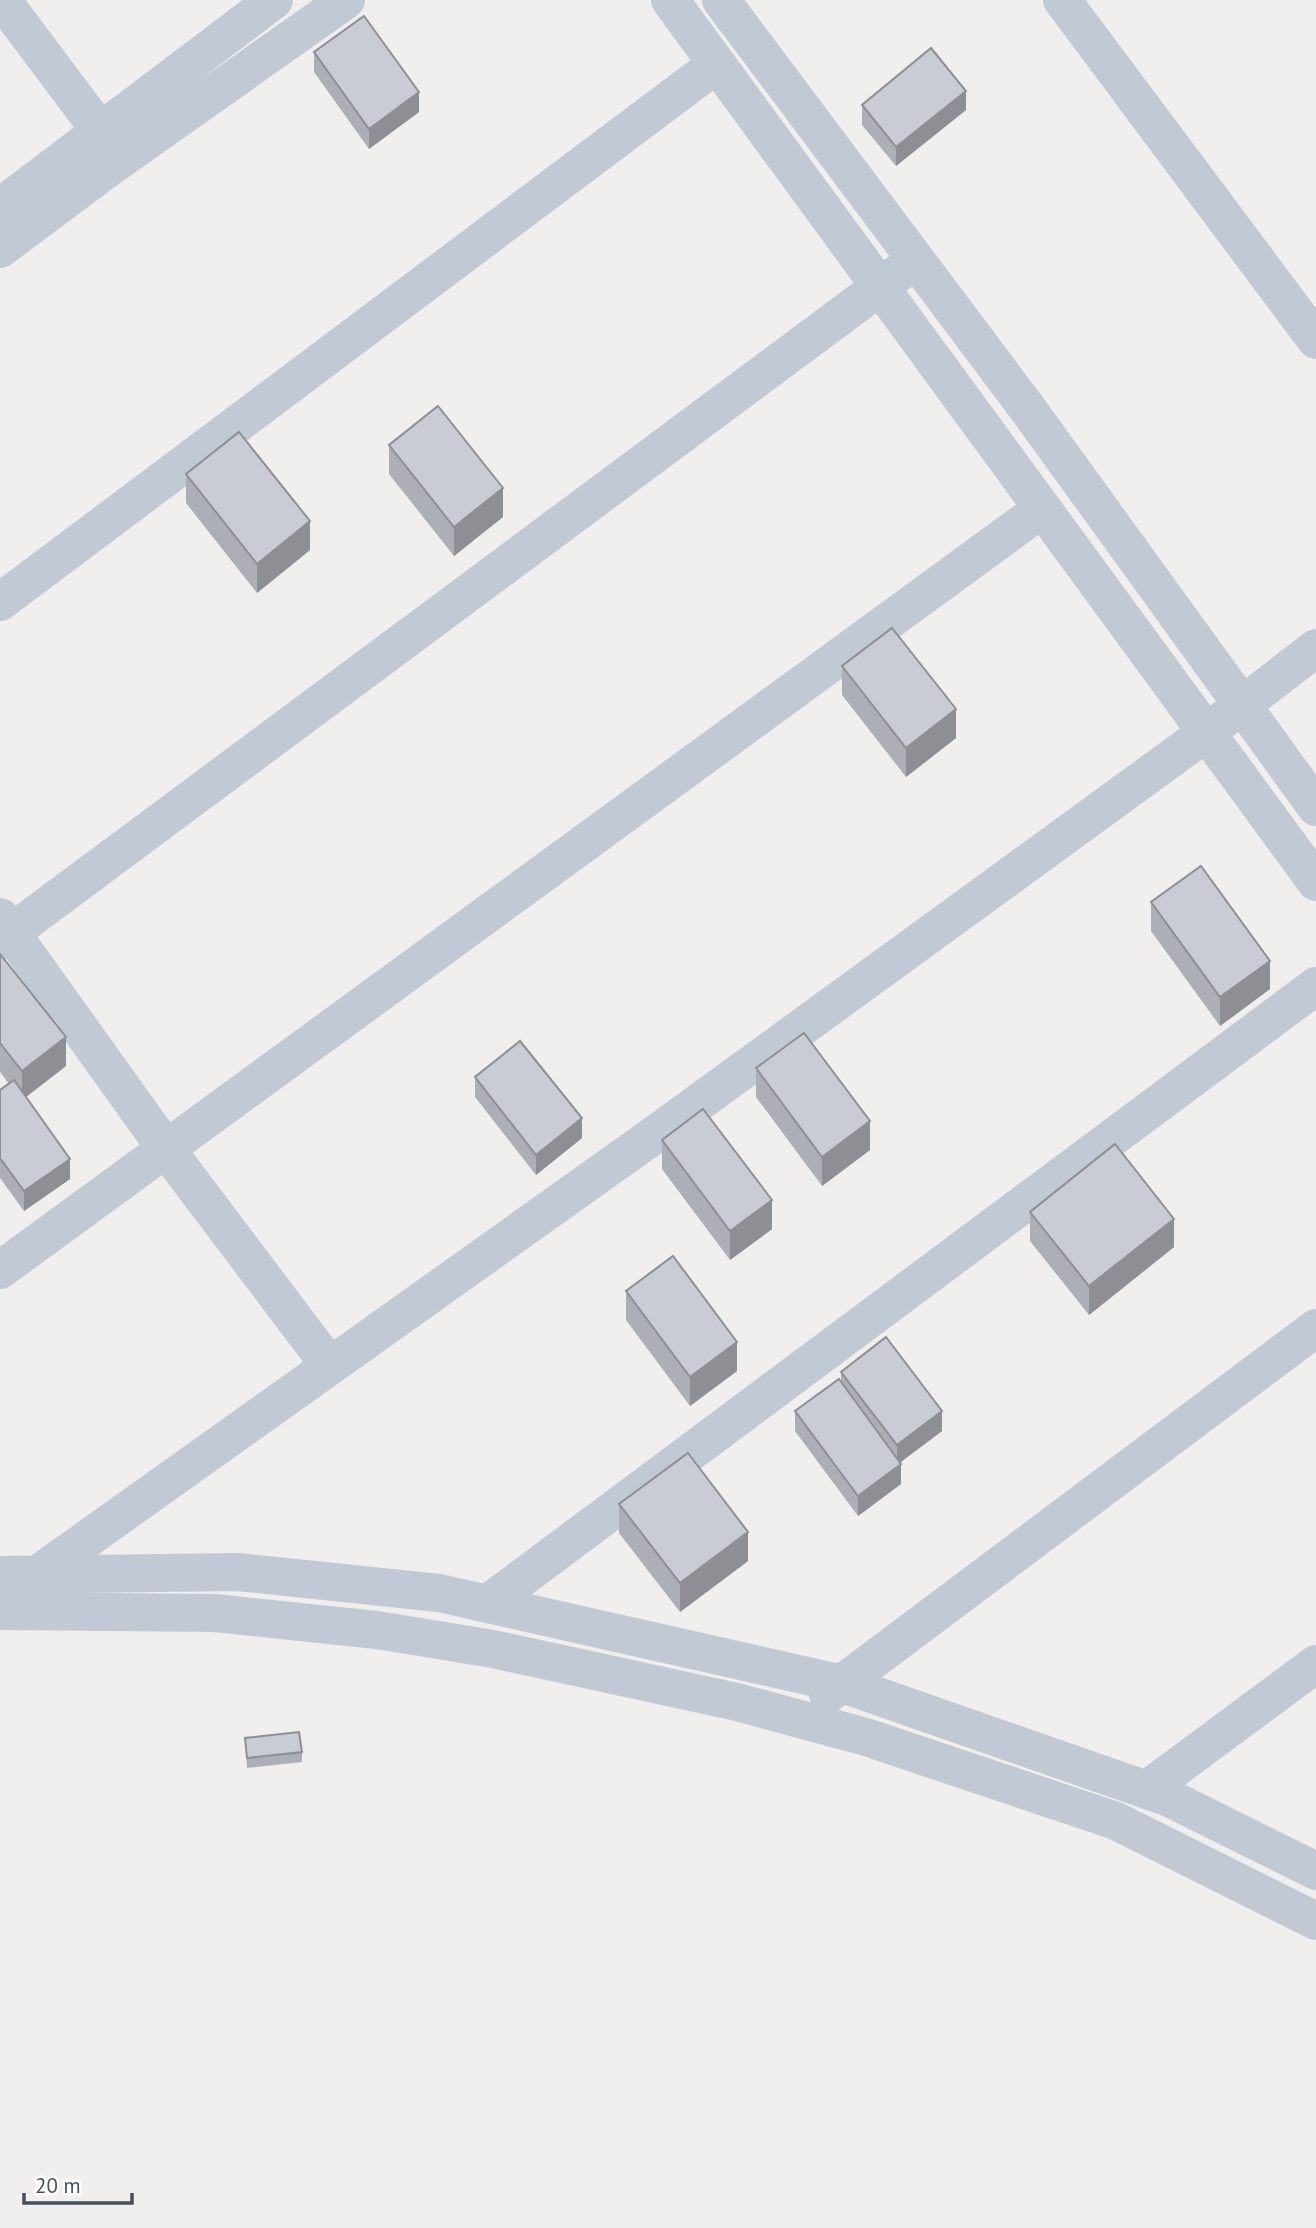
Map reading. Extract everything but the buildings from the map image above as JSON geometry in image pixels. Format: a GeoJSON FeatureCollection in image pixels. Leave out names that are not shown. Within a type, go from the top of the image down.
{"type":"FeatureCollection","features":[{"type":"Feature","properties":{"kind":"street"},"geometry":{"type":"LineString","coordinates":[[2,0],[111,145]]}},
{"type":"Feature","properties":{"kind":"street"},"geometry":{"type":"LineString","coordinates":[[0,249],[111,145],[274,0]]}},
{"type":"Feature","properties":{"kind":"street"},"geometry":{"type":"LineString","coordinates":[[670,0],[1316,882]]}},
{"type":"Feature","properties":{"kind":"street"},"geometry":{"type":"LineString","coordinates":[[721,0],[1027,408],[1316,807]]}},
{"type":"Feature","properties":{"kind":"street"},"geometry":{"type":"LineString","coordinates":[[1062,0],[1316,340]]}},
{"type":"Feature","properties":{"kind":"street"},"geometry":{"type":"LineString","coordinates":[[0,207],[111,145],[343,1]]}},
{"type":"Feature","properties":{"kind":"street"},"geometry":{"type":"LineString","coordinates":[[0,602],[717,64]]}},
{"type":"Feature","properties":{"kind":"street"},"geometry":{"type":"LineString","coordinates":[[330,1366],[4,930],[916,260]]}},
{"type":"Feature","properties":{"kind":"street"},"geometry":{"type":"LineString","coordinates":[[0,1270],[1042,509]]}},
{"type":"Feature","properties":{"kind":"street"},"geometry":{"type":"LineString","coordinates":[[38,1574],[650,1139],[1206,733],[1316,648]]}},
{"type":"Feature","properties":{"kind":"street"},"geometry":{"type":"LineString","coordinates":[[487,1604],[1316,986]]}},
{"type":"Feature","properties":{"kind":"street"},"geometry":{"type":"LineString","coordinates":[[794,1717],[843,1684],[1316,1328]]}},
{"type":"Feature","properties":{"kind":"street"},"geometry":{"type":"LineString","coordinates":[[0,1575],[238,1572],[439,1593],[843,1684],[1167,1797],[1316,1871]]}},
{"type":"Feature","properties":{"kind":"street"},"geometry":{"type":"LineString","coordinates":[[0,1611],[215,1613],[377,1630],[507,1652],[737,1702],[866,1737],[1115,1821],[1316,1921]]}},
{"type":"Feature","properties":{"kind":"street"},"geometry":{"type":"LineString","coordinates":[[1146,1790],[1316,1664]]}}]}
